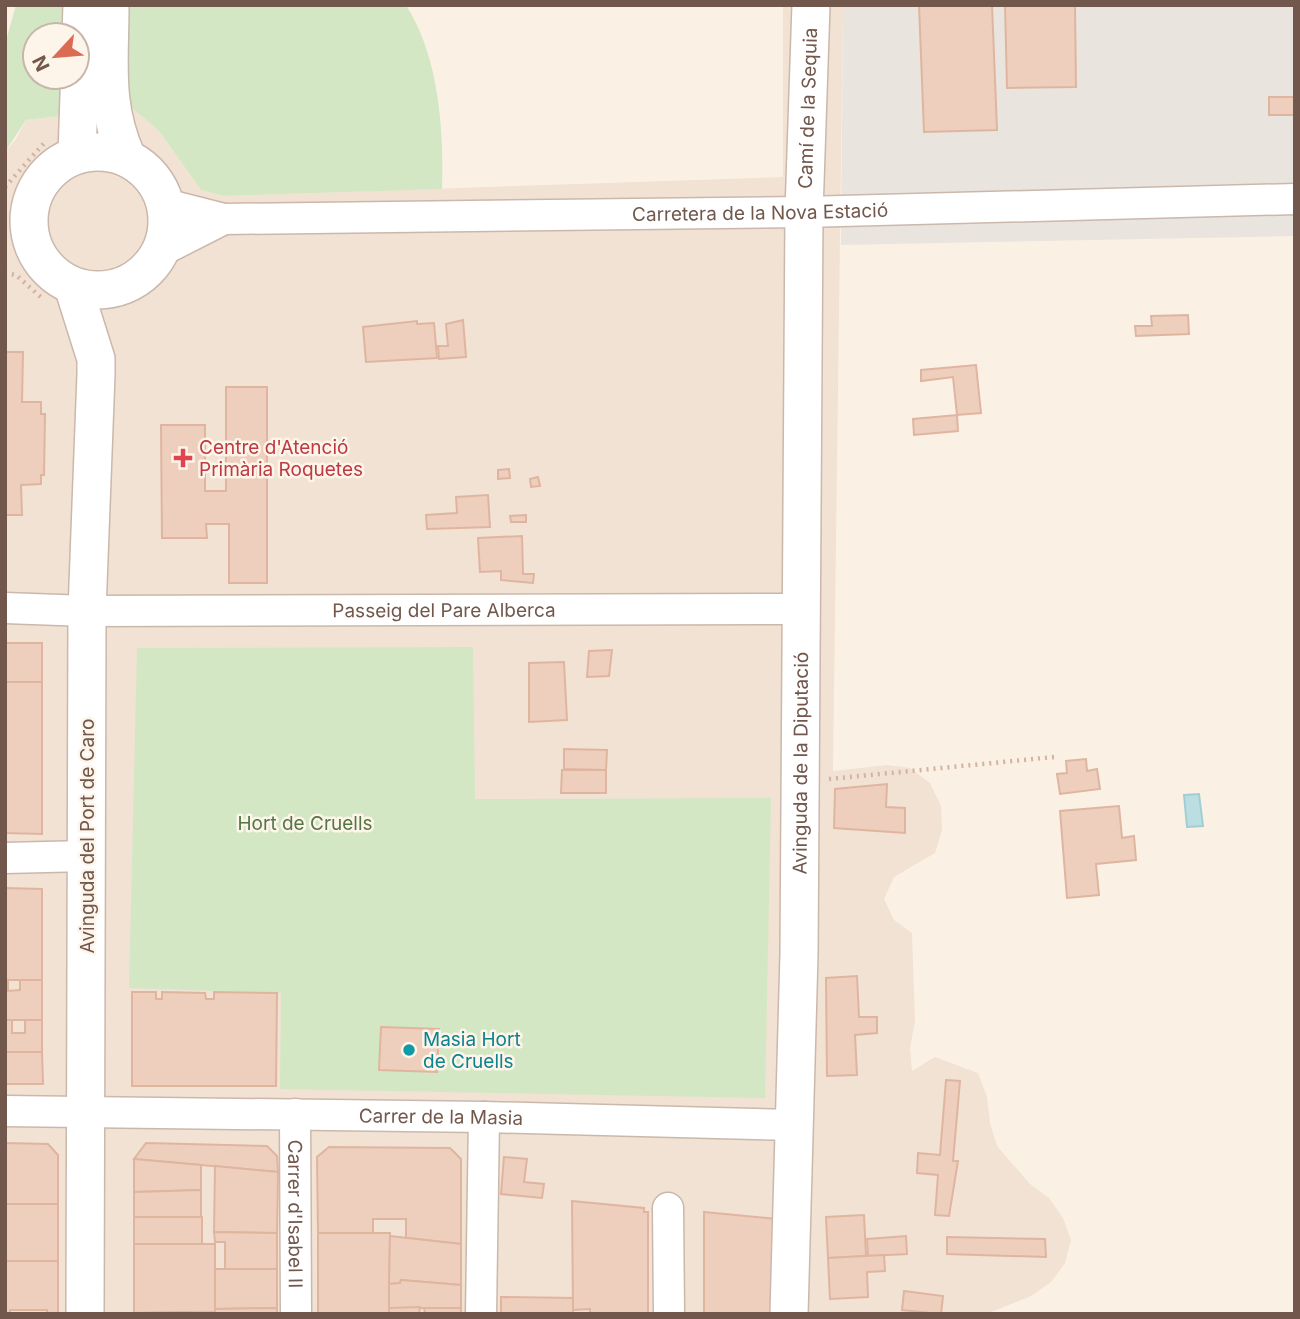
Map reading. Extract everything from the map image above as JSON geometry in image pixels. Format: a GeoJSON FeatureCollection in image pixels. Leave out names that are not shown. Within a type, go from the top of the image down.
{"type":"FeatureCollection","features":[{"type":"Feature","properties":{"kind":"street"},"geometry":{"type":"LineString","coordinates":[[64,144],[127,158],[151,177],[165,204],[167,228],[161,251],[145,273],[122,287],[97,291],[73,286],[54,275],[40,259],[32,240],[29,219],[33,198],[43,179],[58,165],[64,144],[82,5]]}},
{"type":"Feature","properties":{"kind":"street"},"geometry":{"type":"LineString","coordinates":[[110,5],[110,102],[114,129],[127,158]]}},
{"type":"Feature","properties":{"kind":"street","name":"Camí de la Sequia"},"geometry":{"type":"LineString","coordinates":[[804,212],[811,5]]}},
{"type":"Feature","properties":{"kind":"street","name":"Carretera de la Nova Estació"},"geometry":{"type":"LineString","coordinates":[[165,204],[224,219],[804,212],[1295,199]]}},
{"type":"Feature","properties":{"kind":"street","name":"Avinguda de la Diputació"},"geometry":{"type":"LineString","coordinates":[[789,1314],[800,780],[804,212]]}},
{"type":"Feature","properties":{"kind":"street","name":"Carretera de la Nova Estació"},"geometry":{"type":"LineString","coordinates":[[161,251],[224,219]]}},
{"type":"Feature","properties":{"kind":"street","name":"Avinguda del Port de Caro"},"geometry":{"type":"LineString","coordinates":[[73,286],[96,359]]}},
{"type":"Feature","properties":{"kind":"street","name":"Avinguda del Port de Caro"},"geometry":{"type":"LineString","coordinates":[[85,1314],[87,611],[96,359],[122,287]]}},
{"type":"Feature","properties":{"kind":"street","name":"Passeig del Pare Alberca"},"geometry":{"type":"LineString","coordinates":[[5,608],[87,611],[801,608]]}},
{"type":"Feature","properties":{"kind":"street"},"geometry":{"type":"LineString","coordinates":[[5,858],[87,856]]}},
{"type":"Feature","properties":{"kind":"street","name":"Carrer de la Masia"},"geometry":{"type":"LineString","coordinates":[[5,1111],[484,1116],[794,1125]]}},
{"type":"Feature","properties":{"kind":"street","name":"Carrer d'Isabel II"},"geometry":{"type":"LineString","coordinates":[[295,1114],[296,1314]]}},
{"type":"Feature","properties":{"kind":"street"},"geometry":{"type":"LineString","coordinates":[[481,1314],[484,1116]]}},
{"type":"Feature","properties":{"kind":"street"},"geometry":{"type":"LineString","coordinates":[[668,1208],[669,1314]]}},
{"type":"Feature","properties":{"kind":"path"},"geometry":{"type":"LineString","coordinates":[[5,187],[64,144]]}},
{"type":"Feature","properties":{"kind":"path"},"geometry":{"type":"LineString","coordinates":[[800,780],[1054,757]]}},
{"type":"Feature","properties":{"kind":"shaded area"},"geometry":{"type":"Polygon","coordinates":[[[783,5],[843,5],[833,771],[887,765],[910,768],[930,783],[941,806],[942,830],[935,853],[894,877],[884,899],[894,920],[912,933],[915,1021],[910,1048],[912,1071],[935,1057],[978,1073],[987,1097],[990,1123],[997,1146],[1030,1184],[1049,1198],[1063,1218],[1071,1240],[1065,1263],[1051,1282],[1031,1296],[986,1314],[5,1314],[5,152],[26,120],[132,108],[159,131],[201,190],[223,196],[783,177],[783,5]]]}},
{"type":"Feature","properties":{"kind":"shaded area"},"geometry":{"type":"Polygon","coordinates":[[[843,5],[1295,5],[1295,236],[841,245],[843,5]]]}},
{"type":"Feature","properties":{"kind":"green space"},"geometry":{"type":"Polygon","coordinates":[[[16,5],[406,5],[426,47],[437,94],[442,142],[442,189],[223,196],[201,190],[159,131],[132,108],[26,120],[5,152],[5,44],[16,5]]]}},
{"type":"Feature","properties":{"kind":"green space","name":"Hort de Cruells"},"geometry":{"type":"Polygon","coordinates":[[[473,647],[475,799],[771,798],[765,1098],[280,1089],[281,993],[129,988],[137,648],[473,647]]]}},
{"type":"Feature","properties":{"kind":"water"},"geometry":{"type":"Polygon","coordinates":[[[1199,794],[1203,826],[1187,827],[1184,795],[1199,794]]]}},
{"type":"Feature","properties":{"kind":"building"},"geometry":{"type":"Polygon","coordinates":[[[919,5],[992,5],[997,130],[924,132],[919,5]]]}},
{"type":"Feature","properties":{"kind":"building"},"geometry":{"type":"Polygon","coordinates":[[[1005,5],[1075,5],[1076,87],[1007,88],[1005,5]]]}},
{"type":"Feature","properties":{"kind":"building"},"geometry":{"type":"Polygon","coordinates":[[[1269,97],[1295,97],[1295,115],[1269,115],[1269,97]]]}},
{"type":"Feature","properties":{"kind":"building"},"geometry":{"type":"Polygon","coordinates":[[[1188,315],[1189,334],[1136,336],[1135,326],[1152,326],[1151,316],[1188,315]]]}},
{"type":"Feature","properties":{"kind":"building"},"geometry":{"type":"Polygon","coordinates":[[[463,320],[466,357],[439,359],[438,346],[448,346],[446,324],[463,320]]]}},
{"type":"Feature","properties":{"kind":"building"},"geometry":{"type":"Polygon","coordinates":[[[417,321],[417,324],[434,323],[437,358],[366,362],[363,327],[417,321]]]}},
{"type":"Feature","properties":{"kind":"building"},"geometry":{"type":"Polygon","coordinates":[[[5,352],[23,352],[22,402],[41,402],[41,414],[45,414],[44,475],[41,475],[41,484],[21,485],[22,515],[5,515],[5,352]]]}},
{"type":"Feature","properties":{"kind":"building"},"geometry":{"type":"Polygon","coordinates":[[[976,365],[981,413],[957,415],[953,377],[921,381],[921,370],[976,365]]]}},
{"type":"Feature","properties":{"kind":"building","name":"Centre d'Atenció Primària Roquetes"},"geometry":{"type":"Polygon","coordinates":[[[226,387],[267,387],[267,583],[229,583],[229,524],[206,524],[207,538],[162,538],[161,425],[205,425],[205,491],[226,491],[226,387]]]}},
{"type":"Feature","properties":{"kind":"building"},"geometry":{"type":"Polygon","coordinates":[[[957,415],[958,431],[914,435],[913,419],[957,415]]]}},
{"type":"Feature","properties":{"kind":"building"},"geometry":{"type":"Polygon","coordinates":[[[509,469],[510,478],[498,479],[498,470],[509,469]]]}},
{"type":"Feature","properties":{"kind":"building"},"geometry":{"type":"Polygon","coordinates":[[[538,477],[540,486],[531,487],[530,479],[538,477]]]}},
{"type":"Feature","properties":{"kind":"building"},"geometry":{"type":"Polygon","coordinates":[[[488,495],[490,527],[427,529],[426,515],[457,513],[456,497],[488,495]]]}},
{"type":"Feature","properties":{"kind":"building"},"geometry":{"type":"Polygon","coordinates":[[[526,515],[526,522],[511,522],[510,516],[526,515]]]}},
{"type":"Feature","properties":{"kind":"building"},"geometry":{"type":"Polygon","coordinates":[[[522,536],[523,574],[534,574],[533,583],[501,580],[501,571],[480,572],[478,538],[522,536]]]}},
{"type":"Feature","properties":{"kind":"building"},"geometry":{"type":"Polygon","coordinates":[[[5,643],[42,643],[42,682],[5,682],[5,643]]]}},
{"type":"Feature","properties":{"kind":"building"},"geometry":{"type":"Polygon","coordinates":[[[612,650],[609,676],[587,677],[589,651],[612,650]]]}},
{"type":"Feature","properties":{"kind":"building"},"geometry":{"type":"Polygon","coordinates":[[[564,662],[567,720],[529,722],[529,663],[564,662]]]}},
{"type":"Feature","properties":{"kind":"building"},"geometry":{"type":"Polygon","coordinates":[[[5,682],[42,682],[42,834],[5,833],[5,682]]]}},
{"type":"Feature","properties":{"kind":"building"},"geometry":{"type":"Polygon","coordinates":[[[564,749],[607,750],[606,770],[564,769],[564,749]]]}},
{"type":"Feature","properties":{"kind":"building"},"geometry":{"type":"Polygon","coordinates":[[[1086,759],[1087,771],[1097,769],[1100,789],[1060,794],[1057,774],[1067,773],[1066,761],[1086,759]]]}},
{"type":"Feature","properties":{"kind":"building"},"geometry":{"type":"Polygon","coordinates":[[[562,770],[606,770],[606,793],[561,793],[562,770]]]}},
{"type":"Feature","properties":{"kind":"building"},"geometry":{"type":"Polygon","coordinates":[[[887,784],[886,807],[905,808],[905,833],[834,828],[835,789],[887,784]]]}},
{"type":"Feature","properties":{"kind":"building"},"geometry":{"type":"Polygon","coordinates":[[[1119,806],[1122,838],[1134,836],[1136,860],[1096,864],[1099,895],[1067,898],[1060,811],[1119,806]]]}},
{"type":"Feature","properties":{"kind":"building"},"geometry":{"type":"Polygon","coordinates":[[[5,888],[42,889],[42,980],[5,980],[5,888]]]}},
{"type":"Feature","properties":{"kind":"building"},"geometry":{"type":"Polygon","coordinates":[[[857,976],[859,1017],[877,1017],[877,1033],[855,1035],[857,1075],[827,1076],[826,978],[857,976]]]}},
{"type":"Feature","properties":{"kind":"building"},"geometry":{"type":"Polygon","coordinates":[[[5,980],[8,980],[8,991],[20,990],[20,980],[42,980],[42,1020],[5,1020],[5,980]]]}},
{"type":"Feature","properties":{"kind":"building"},"geometry":{"type":"Polygon","coordinates":[[[132,992],[156,992],[156,999],[162,999],[162,992],[205,993],[206,999],[214,999],[214,992],[277,993],[276,1086],[132,1086],[132,992]]]}},
{"type":"Feature","properties":{"kind":"building"},"geometry":{"type":"Polygon","coordinates":[[[5,1020],[12,1020],[12,1033],[25,1033],[25,1020],[42,1020],[42,1052],[6,1052],[5,1020]]]}},
{"type":"Feature","properties":{"kind":"building","name":"Masia Hort de Cruells"},"geometry":{"type":"Polygon","coordinates":[[[381,1027],[439,1029],[437,1072],[379,1070],[381,1027]]]}},
{"type":"Feature","properties":{"kind":"building"},"geometry":{"type":"Polygon","coordinates":[[[6,1052],[42,1052],[43,1084],[5,1084],[6,1052]]]}},
{"type":"Feature","properties":{"kind":"building"},"geometry":{"type":"Polygon","coordinates":[[[946,1080],[960,1081],[953,1161],[958,1161],[949,1216],[935,1215],[938,1175],[917,1173],[918,1153],[940,1155],[946,1080]]]}},
{"type":"Feature","properties":{"kind":"building"},"geometry":{"type":"Polygon","coordinates":[[[5,1143],[48,1144],[58,1155],[58,1204],[5,1204],[5,1143]]]}},
{"type":"Feature","properties":{"kind":"building"},"geometry":{"type":"Polygon","coordinates":[[[146,1143],[267,1146],[277,1156],[278,1172],[134,1159],[146,1143]]]}},
{"type":"Feature","properties":{"kind":"building"},"geometry":{"type":"Polygon","coordinates":[[[329,1147],[450,1148],[461,1159],[461,1244],[406,1238],[406,1219],[373,1219],[373,1234],[318,1233],[317,1157],[329,1147]]]}},
{"type":"Feature","properties":{"kind":"building"},"geometry":{"type":"Polygon","coordinates":[[[504,1157],[527,1159],[524,1182],[544,1184],[542,1198],[501,1194],[504,1157]]]}},
{"type":"Feature","properties":{"kind":"building"},"geometry":{"type":"Polygon","coordinates":[[[134,1159],[201,1165],[201,1190],[134,1192],[134,1159]]]}},
{"type":"Feature","properties":{"kind":"building"},"geometry":{"type":"Polygon","coordinates":[[[215,1166],[278,1172],[277,1233],[214,1232],[215,1166]]]}},
{"type":"Feature","properties":{"kind":"building"},"geometry":{"type":"Polygon","coordinates":[[[201,1190],[201,1217],[134,1217],[134,1192],[201,1190]]]}},
{"type":"Feature","properties":{"kind":"building"},"geometry":{"type":"Polygon","coordinates":[[[572,1201],[644,1208],[644,1212],[648,1212],[648,1314],[590,1314],[590,1309],[573,1310],[572,1201]]]}},
{"type":"Feature","properties":{"kind":"building"},"geometry":{"type":"Polygon","coordinates":[[[5,1204],[58,1204],[58,1261],[5,1261],[5,1204]]]}},
{"type":"Feature","properties":{"kind":"building"},"geometry":{"type":"Polygon","coordinates":[[[704,1212],[787,1220],[787,1314],[704,1314],[704,1212]]]}},
{"type":"Feature","properties":{"kind":"building"},"geometry":{"type":"Polygon","coordinates":[[[864,1215],[866,1256],[828,1258],[826,1217],[864,1215]]]}},
{"type":"Feature","properties":{"kind":"building"},"geometry":{"type":"Polygon","coordinates":[[[134,1217],[202,1217],[202,1244],[134,1244],[134,1217]]]}},
{"type":"Feature","properties":{"kind":"building"},"geometry":{"type":"Polygon","coordinates":[[[214,1232],[277,1233],[277,1269],[225,1269],[225,1242],[215,1242],[214,1232]]]}},
{"type":"Feature","properties":{"kind":"building"},"geometry":{"type":"Polygon","coordinates":[[[318,1233],[390,1233],[389,1313],[318,1313],[318,1233]]]}},
{"type":"Feature","properties":{"kind":"building"},"geometry":{"type":"Polygon","coordinates":[[[390,1236],[461,1244],[461,1285],[401,1280],[400,1283],[389,1284],[390,1236]]]}},
{"type":"Feature","properties":{"kind":"building"},"geometry":{"type":"Polygon","coordinates":[[[906,1236],[907,1254],[868,1256],[867,1239],[906,1236]]]}},
{"type":"Feature","properties":{"kind":"building"},"geometry":{"type":"Polygon","coordinates":[[[947,1237],[1045,1239],[1046,1257],[947,1254],[947,1237]]]}},
{"type":"Feature","properties":{"kind":"building"},"geometry":{"type":"Polygon","coordinates":[[[134,1244],[215,1244],[215,1312],[134,1313],[134,1244]]]}},
{"type":"Feature","properties":{"kind":"building"},"geometry":{"type":"Polygon","coordinates":[[[884,1255],[885,1271],[867,1272],[868,1297],[830,1299],[828,1258],[884,1255]]]}},
{"type":"Feature","properties":{"kind":"building"},"geometry":{"type":"Polygon","coordinates":[[[5,1261],[58,1261],[58,1314],[47,1314],[47,1310],[10,1310],[10,1314],[5,1314],[5,1261]]]}},
{"type":"Feature","properties":{"kind":"building"},"geometry":{"type":"Polygon","coordinates":[[[215,1269],[277,1269],[277,1308],[215,1309],[215,1269]]]}},
{"type":"Feature","properties":{"kind":"building"},"geometry":{"type":"Polygon","coordinates":[[[401,1280],[461,1285],[461,1308],[389,1308],[389,1284],[400,1283],[401,1280]]]}},
{"type":"Feature","properties":{"kind":"building"},"geometry":{"type":"Polygon","coordinates":[[[904,1291],[943,1296],[941,1314],[902,1310],[904,1291]]]}},
{"type":"Feature","properties":{"kind":"building"},"geometry":{"type":"Polygon","coordinates":[[[501,1297],[573,1298],[573,1314],[501,1314],[501,1297]]]}},
{"type":"Feature","properties":{"kind":"building"},"geometry":{"type":"Polygon","coordinates":[[[420,1307],[419,1314],[389,1314],[389,1308],[420,1307]]]}},
{"type":"Feature","properties":{"kind":"building"},"geometry":{"type":"Polygon","coordinates":[[[277,1308],[277,1314],[215,1314],[215,1309],[277,1308]]]}},
{"type":"Feature","properties":{"kind":"building"},"geometry":{"type":"Polygon","coordinates":[[[424,1308],[461,1308],[461,1314],[425,1314],[424,1308]]]}},
{"type":"Feature","properties":{"kind":"building"},"geometry":{"type":"Polygon","coordinates":[[[134,1313],[192,1314],[134,1314],[134,1313]]]}},
{"type":"Feature","properties":{"kind":"place","name":"Centre d'Atenció Primària Roquetes"},"geometry":{"type":"Point","coordinates":[183,458]}},
{"type":"Feature","properties":{"kind":"place","name":"Masia Hort de Cruells"},"geometry":{"type":"Point","coordinates":[409,1050]}}]}
